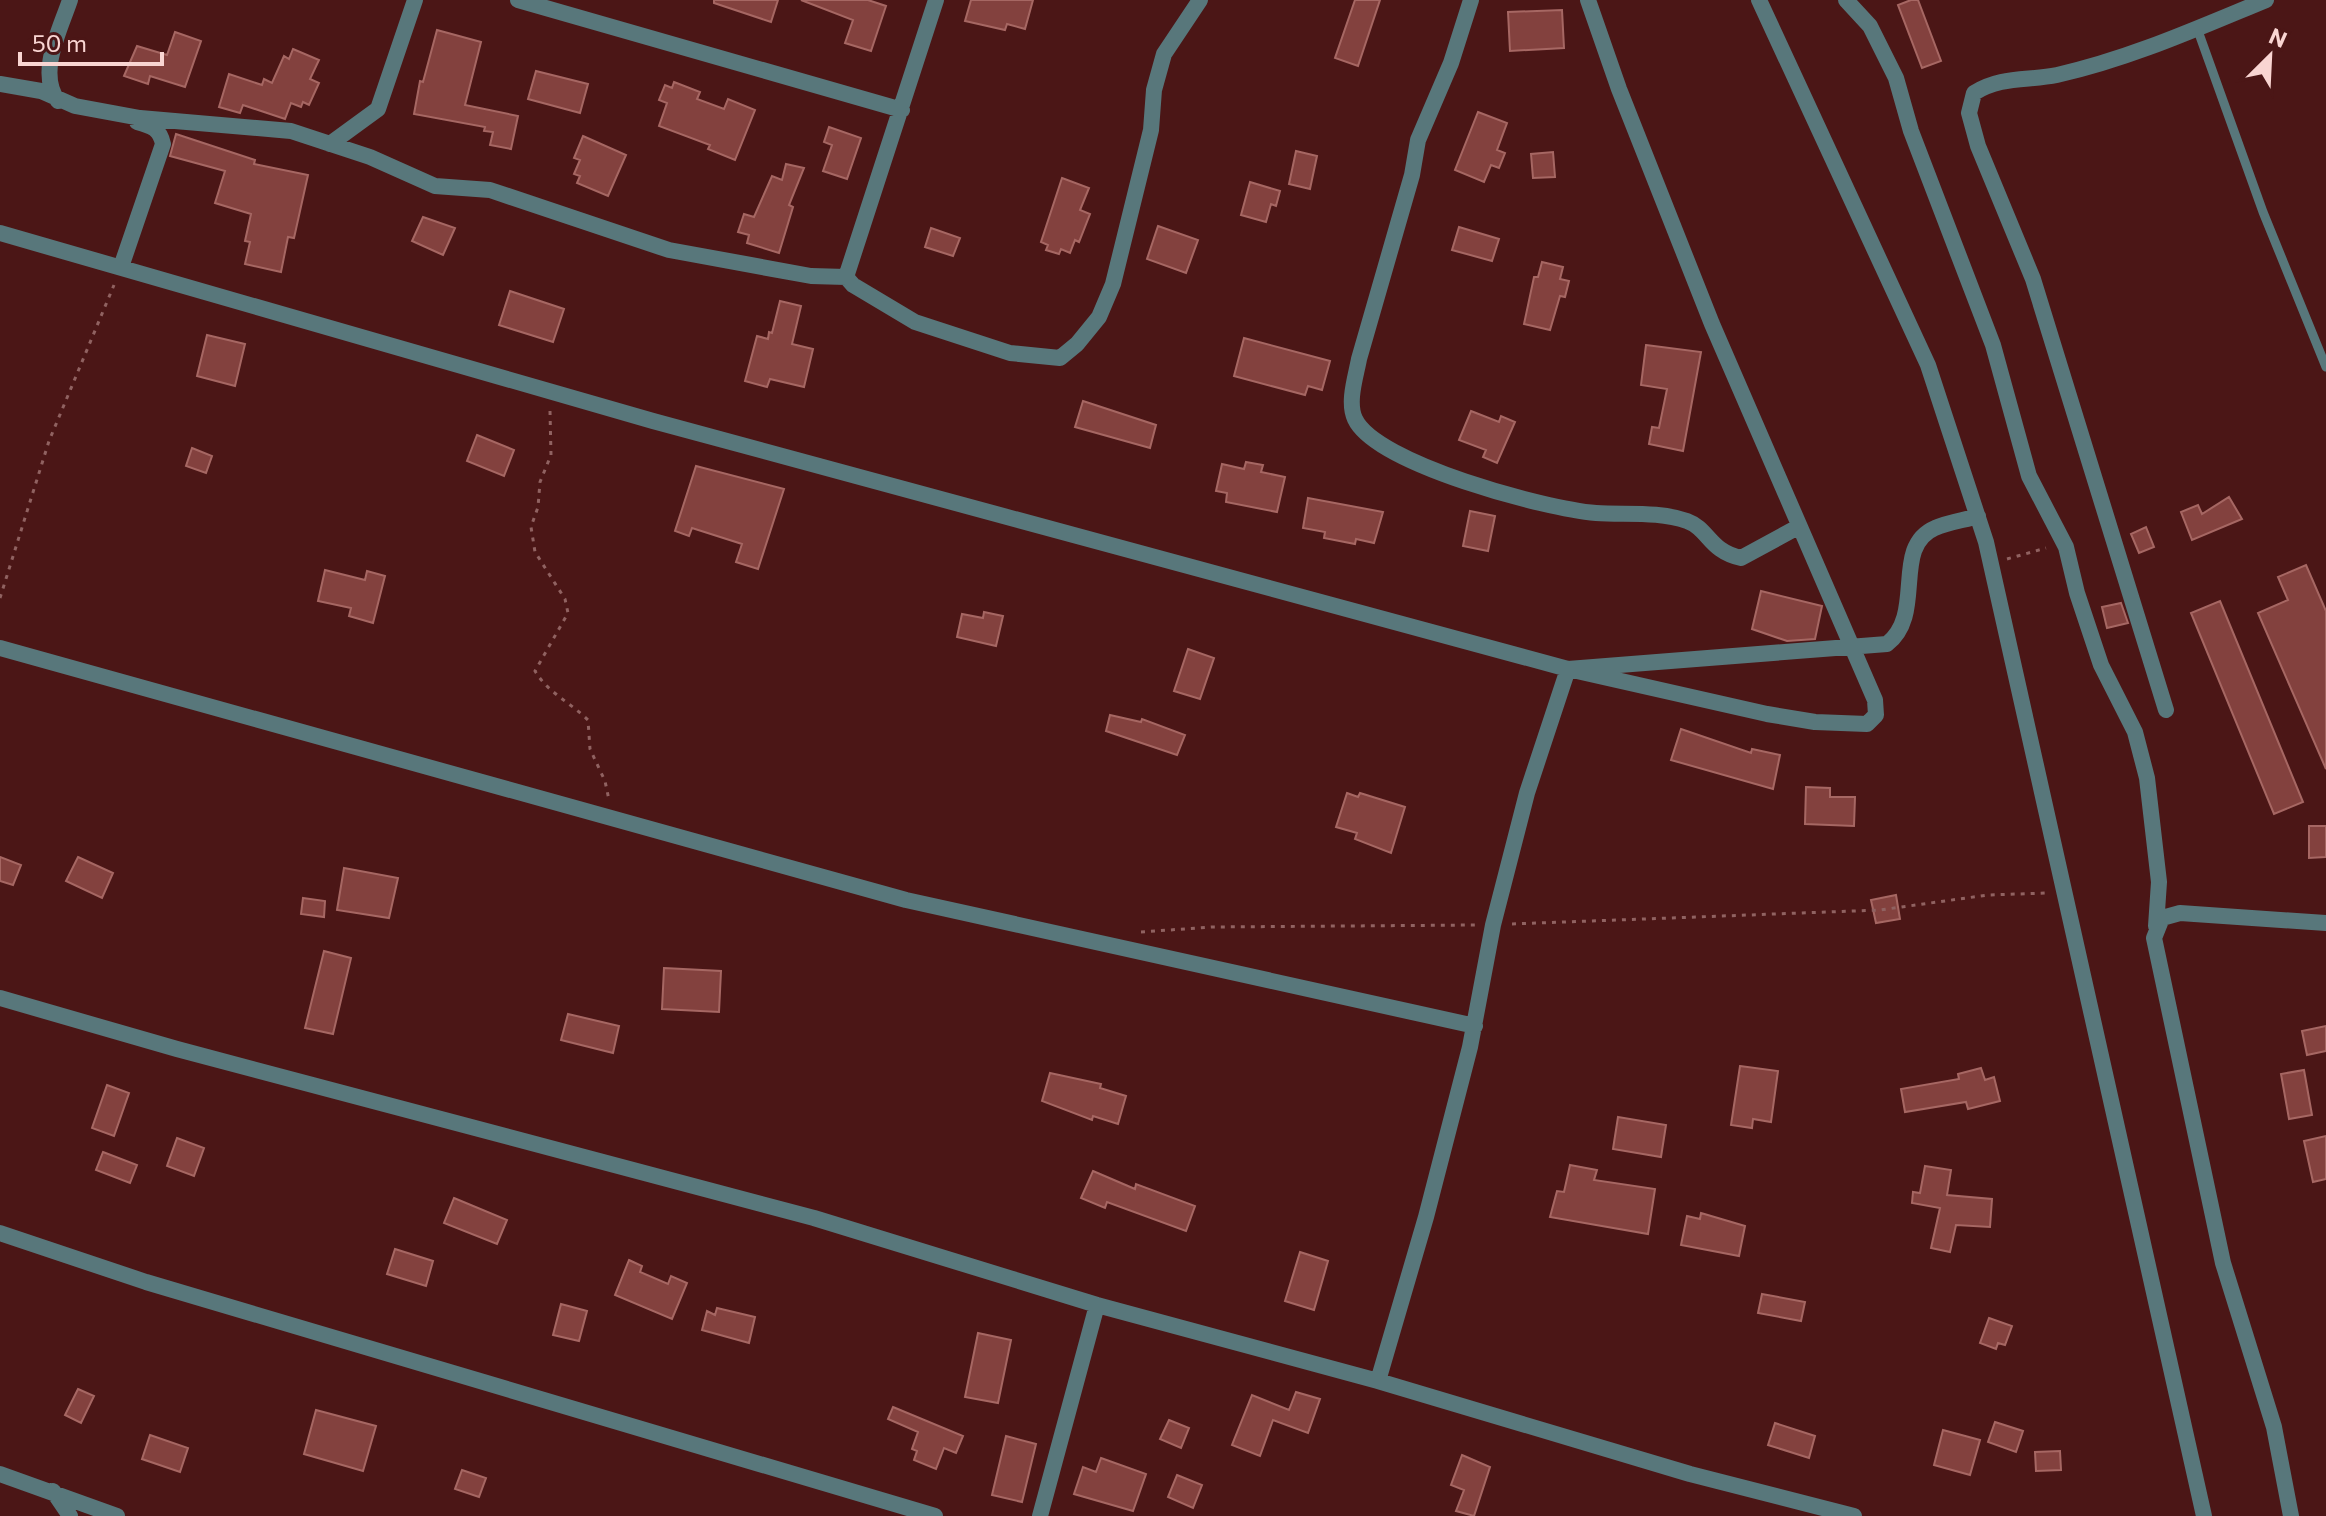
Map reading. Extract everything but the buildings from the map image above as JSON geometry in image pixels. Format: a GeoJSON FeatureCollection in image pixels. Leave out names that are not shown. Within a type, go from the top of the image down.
{"type":"FeatureCollection","features":[{"type":"Feature","properties":{"kind":"street"},"geometry":{"type":"LineString","coordinates":[[70,0],[48,77],[55,97],[69,109],[131,120],[152,126],[161,133],[163,144],[156,168],[121,267]]}},
{"type":"Feature","properties":{"kind":"street"},"geometry":{"type":"LineString","coordinates":[[330,144],[378,109],[415,0]]}},
{"type":"Feature","properties":{"kind":"street"},"geometry":{"type":"LineString","coordinates":[[518,0],[902,110]]}},
{"type":"Feature","properties":{"kind":"street"},"geometry":{"type":"LineString","coordinates":[[846,277],[936,0]]}},
{"type":"Feature","properties":{"kind":"street"},"geometry":{"type":"LineString","coordinates":[[0,84],[41,91],[75,106],[140,118],[291,131],[370,157],[435,186],[490,190],[669,250],[811,276],[846,277],[853,285],[915,322],[1010,353],[1060,358],[1077,344],[1099,317],[1113,284],[1151,130],[1154,90],[1164,54],[1200,0]]}},
{"type":"Feature","properties":{"kind":"street"},"geometry":{"type":"LineString","coordinates":[[1471,0],[1456,48],[1418,140],[1408,190],[1359,359],[1353,390],[1354,418],[1371,440],[1450,476],[1493,490],[1594,513],[1630,513],[1688,522],[1721,553],[1741,558],[1798,527]]}},
{"type":"Feature","properties":{"kind":"street"},"geometry":{"type":"LineString","coordinates":[[0,233],[982,512],[1568,669],[1779,716],[1867,724],[1876,715],[1875,700],[1712,324],[1619,89],[1588,0]]}},
{"type":"Feature","properties":{"kind":"street"},"geometry":{"type":"LineString","coordinates":[[1759,0],[1928,365],[1978,516],[1992,564],[2067,893],[2204,1516]]}},
{"type":"Feature","properties":{"kind":"street"},"geometry":{"type":"LineString","coordinates":[[1846,0],[1870,26],[1896,78],[1911,131],[1993,345],[2029,476],[2066,547],[2077,593],[2101,665],[2135,732],[2147,778],[2159,882],[2154,938],[2223,1263],[2274,1427],[2291,1516]]}},
{"type":"Feature","properties":{"kind":"street"},"geometry":{"type":"LineString","coordinates":[[2166,710],[2033,279],[1978,146],[1969,113],[1974,93],[1990,83],[2055,75],[2197,28],[2266,0]]}},
{"type":"Feature","properties":{"kind":"street"},"geometry":{"type":"LineString","coordinates":[[1568,669],[1887,644],[1899,635],[1910,604],[1908,578],[1916,546],[1926,533],[1936,527],[1978,516]]}},
{"type":"Feature","properties":{"kind":"street"},"geometry":{"type":"LineString","coordinates":[[0,648],[906,900],[1475,1026]]}},
{"type":"Feature","properties":{"kind":"street"},"geometry":{"type":"LineString","coordinates":[[1378,1381],[1426,1217],[1475,1026],[1493,925],[1527,793],[1568,669]]}},
{"type":"Feature","properties":{"kind":"street"},"geometry":{"type":"LineString","coordinates":[[2156,926],[2162,918],[2180,913],[2324,924]]}},
{"type":"Feature","properties":{"kind":"street"},"geometry":{"type":"LineString","coordinates":[[0,998],[177,1049],[814,1218],[1097,1305],[1378,1381],[1690,1474],[1854,1516]]}},
{"type":"Feature","properties":{"kind":"street"},"geometry":{"type":"LineString","coordinates":[[0,1233],[161,1287],[935,1516]]}},
{"type":"Feature","properties":{"kind":"street"},"geometry":{"type":"LineString","coordinates":[[1040,1516],[1097,1305]]}},
{"type":"Feature","properties":{"kind":"street"},"geometry":{"type":"LineString","coordinates":[[0,1474],[117,1516]]}},
{"type":"Feature","properties":{"kind":"street"},"geometry":{"type":"LineString","coordinates":[[53,1491],[70,1516]]}},
{"type":"Feature","properties":{"kind":"lane"},"geometry":{"type":"LineString","coordinates":[[2197,28],[2263,212],[2326,367]]}},
{"type":"Feature","properties":{"kind":"path"},"geometry":{"type":"LineString","coordinates":[[0,598],[49,441],[121,267]]}},
{"type":"Feature","properties":{"kind":"path"},"geometry":{"type":"LineString","coordinates":[[550,391],[551,455],[540,482],[538,507],[531,527],[535,552],[565,599],[568,613],[535,671],[546,689],[569,701],[588,720],[590,749],[605,781],[612,818]]}},
{"type":"Feature","properties":{"kind":"path"},"geometry":{"type":"LineString","coordinates":[[1992,564],[2037,549],[2066,547]]}},
{"type":"Feature","properties":{"kind":"path"},"geometry":{"type":"LineString","coordinates":[[1136,933],[1212,927],[1493,925],[1880,910],[1988,895],[2067,893]]}}]}
